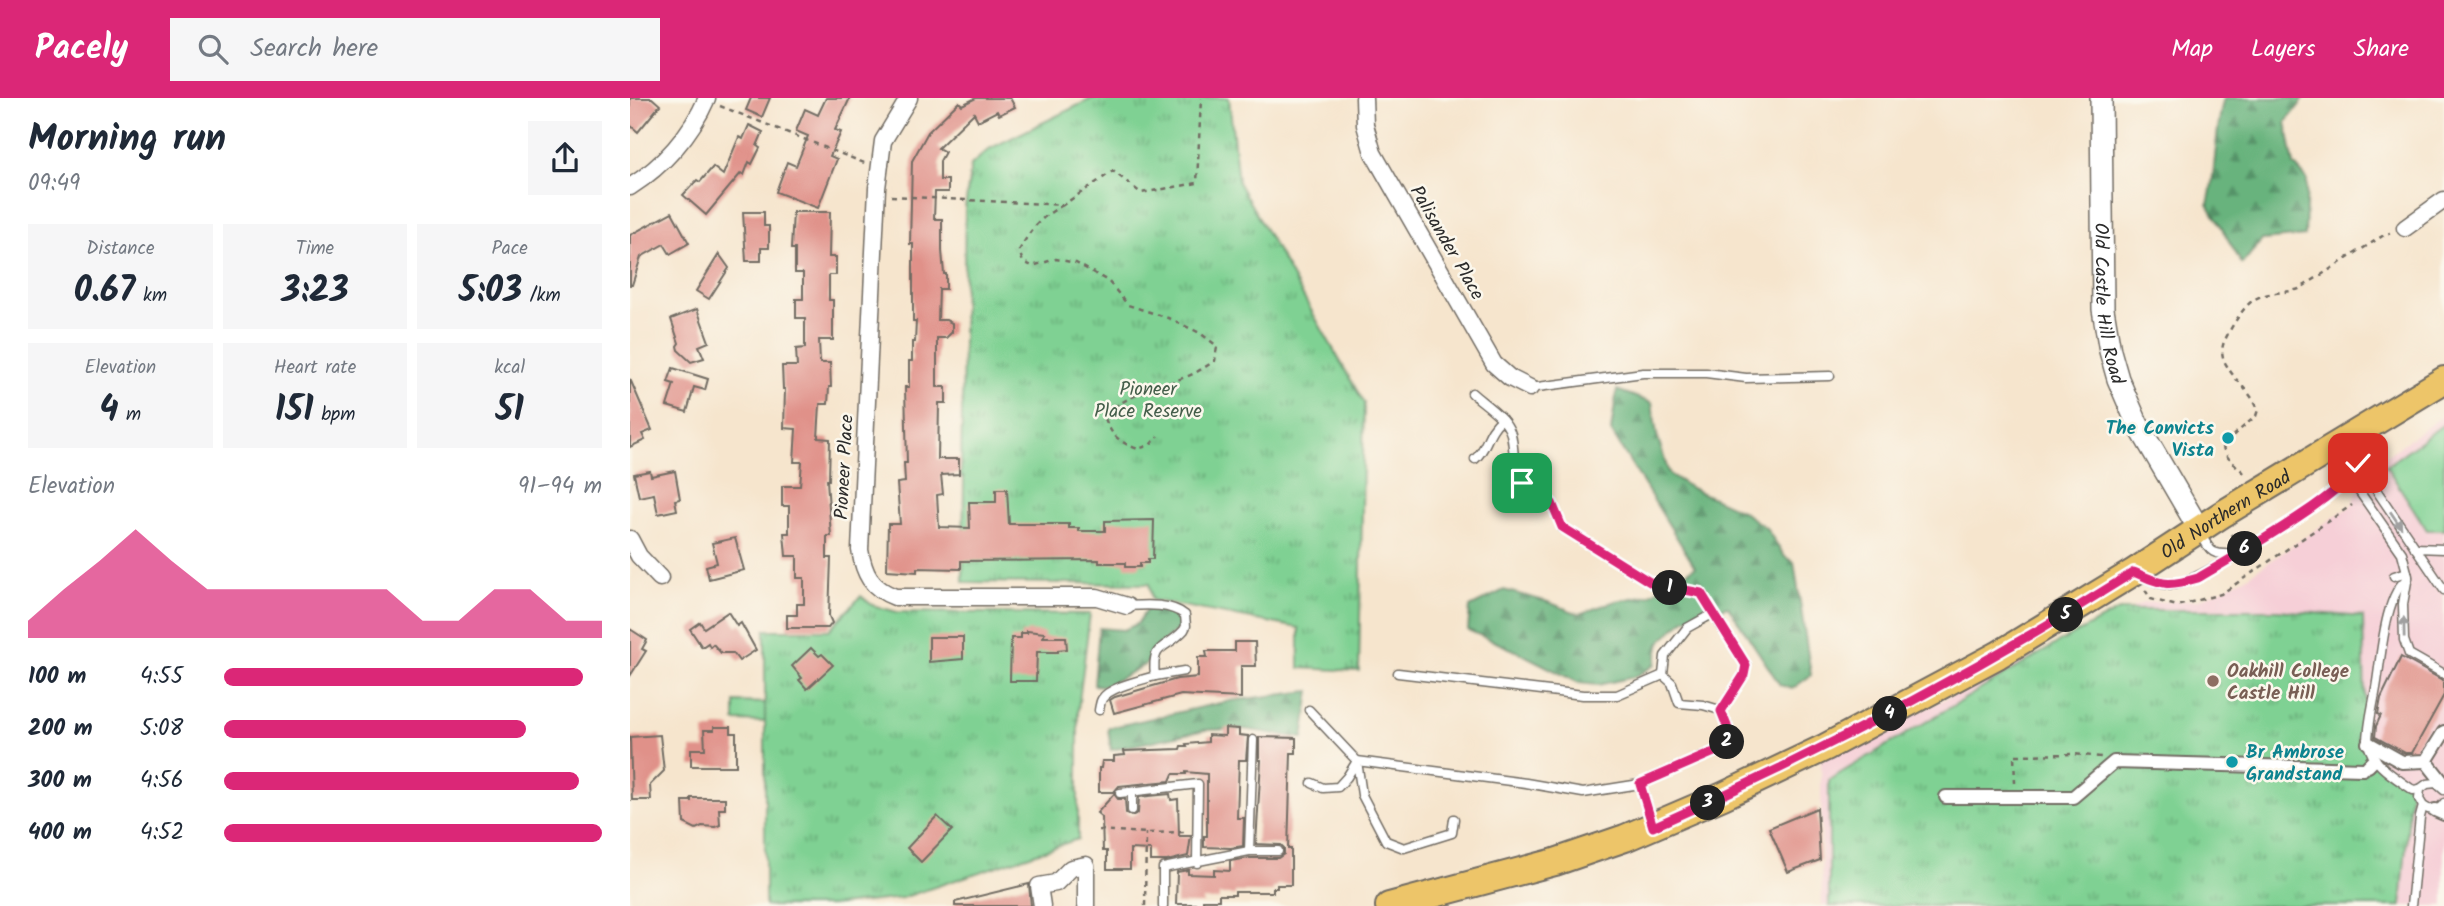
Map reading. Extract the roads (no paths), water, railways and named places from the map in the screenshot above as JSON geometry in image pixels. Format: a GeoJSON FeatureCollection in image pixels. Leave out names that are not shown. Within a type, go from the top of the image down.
{"type":"FeatureCollection","features":[{"type":"Feature","properties":{"kind":"main road","name":"Old Northern Road"},"geometry":{"type":"LineString","coordinates":[[1389,906],[1555,862],[1653,827],[1723,796],[1896,711],[2139,580],[2199,529],[2444,380]]}},
{"type":"Feature","properties":{"kind":"street","name":"Pioneer Place"},"geometry":{"type":"LineString","coordinates":[[909,98],[883,141],[877,195],[859,550],[863,570],[871,583],[883,593],[895,597],[1097,597],[1127,606]]}},
{"type":"Feature","properties":{"kind":"street","name":"Palisander Place"},"geometry":{"type":"LineString","coordinates":[[1364,98],[1365,125],[1379,164],[1494,364],[1510,378],[1530,388]]}},
{"type":"Feature","properties":{"kind":"street","name":"Old Castle Hill Road"},"geometry":{"type":"LineString","coordinates":[[2101,98],[2103,297],[2110,351],[2137,423],[2199,529]]}},
{"type":"Feature","properties":{"kind":"street"},"geometry":{"type":"LineString","coordinates":[[630,187],[670,155],[707,100]]}},
{"type":"Feature","properties":{"kind":"street"},"geometry":{"type":"LineString","coordinates":[[2405,228],[2444,200]]}},
{"type":"Feature","properties":{"kind":"street"},"geometry":{"type":"LineString","coordinates":[[630,538],[639,556],[660,578]]}},
{"type":"Feature","properties":{"kind":"street"},"geometry":{"type":"LineString","coordinates":[[2426,761],[2444,732]]}},
{"type":"Feature","properties":{"kind":"street"},"geometry":{"type":"LineString","coordinates":[[2368,743],[2402,762],[2426,761]]}},
{"type":"Feature","properties":{"kind":"street"},"geometry":{"type":"LineString","coordinates":[[2426,761],[2444,784]]}},
{"type":"Feature","properties":{"kind":"street"},"geometry":{"type":"LineString","coordinates":[[1946,797],[2073,797],[2114,762],[2369,765]]}},
{"type":"Feature","properties":{"kind":"street"},"geometry":{"type":"LineString","coordinates":[[1042,906],[1039,886],[1056,883],[1071,868],[1086,865],[1086,906]]}},
{"type":"Feature","properties":{"kind":"lane"},"geometry":{"type":"LineString","coordinates":[[1530,388],[1643,373],[1706,373],[1746,378],[1830,376]]}},
{"type":"Feature","properties":{"kind":"lane"},"geometry":{"type":"LineString","coordinates":[[1472,393],[1502,419],[1510,432],[1515,472],[1522,483],[1518,495],[1527,505],[1534,507],[1552,503],[1562,527],[1653,584],[1701,593],[1746,665],[1744,675],[1721,711]]}},
{"type":"Feature","properties":{"kind":"lane"},"geometry":{"type":"LineString","coordinates":[[1475,458],[1483,449],[1493,427],[1502,419]]}},
{"type":"Feature","properties":{"kind":"lane"},"geometry":{"type":"LineString","coordinates":[[2139,580],[2174,585],[2198,578],[2238,549],[2330,496],[2350,478],[2358,463],[2360,449],[2356,433]]}},
{"type":"Feature","properties":{"kind":"lane"},"geometry":{"type":"LineString","coordinates":[[2358,463],[2444,590]]}},
{"type":"Feature","properties":{"kind":"lane"},"geometry":{"type":"LineString","coordinates":[[2350,478],[2402,553],[2407,575],[2403,604],[2404,640],[2409,654],[2444,674]]}},
{"type":"Feature","properties":{"kind":"lane"},"geometry":{"type":"LineString","coordinates":[[2199,529],[2209,550],[2222,555],[2238,549]]}},
{"type":"Feature","properties":{"kind":"lane"},"geometry":{"type":"LineString","coordinates":[[2415,548],[2444,549]]}},
{"type":"Feature","properties":{"kind":"lane"},"geometry":{"type":"LineString","coordinates":[[2395,566],[2404,561]]}},
{"type":"Feature","properties":{"kind":"lane"},"geometry":{"type":"LineString","coordinates":[[2394,576],[2407,575]]}},
{"type":"Feature","properties":{"kind":"lane"},"geometry":{"type":"LineString","coordinates":[[2407,575],[2394,596],[2379,658],[2368,743],[2371,757],[2369,765],[2413,790],[2431,783],[2440,785],[2444,790]]}},
{"type":"Feature","properties":{"kind":"lane"},"geometry":{"type":"LineString","coordinates":[[1127,606],[1153,605],[1185,615],[1184,630],[1154,655],[1152,661],[1155,676]]}},
{"type":"Feature","properties":{"kind":"lane"},"geometry":{"type":"LineString","coordinates":[[1662,675],[1665,656],[1687,628],[1714,613]]}},
{"type":"Feature","properties":{"kind":"lane"},"geometry":{"type":"LineString","coordinates":[[1099,710],[1101,699],[1107,693],[1155,676],[1184,670]]}},
{"type":"Feature","properties":{"kind":"lane"},"geometry":{"type":"LineString","coordinates":[[1398,673],[1583,695],[1617,695],[1662,675]]}},
{"type":"Feature","properties":{"kind":"lane"},"geometry":{"type":"LineString","coordinates":[[1357,761],[1583,793],[1640,784],[1714,752],[1730,738],[1721,711],[1703,705],[1679,703],[1672,683],[1662,675]]}},
{"type":"Feature","properties":{"kind":"lane"},"geometry":{"type":"LineString","coordinates":[[1309,710],[1357,761],[1362,795],[1386,841],[1404,848],[1452,833],[1454,819]]}},
{"type":"Feature","properties":{"kind":"lane"},"geometry":{"type":"LineString","coordinates":[[1249,851],[1253,740]]}},
{"type":"Feature","properties":{"kind":"lane"},"geometry":{"type":"LineString","coordinates":[[1312,783],[1323,788],[1338,787],[1357,761]]}},
{"type":"Feature","properties":{"kind":"lane"},"geometry":{"type":"LineString","coordinates":[[1120,793],[1198,784],[1197,863]]}},
{"type":"Feature","properties":{"kind":"lane"},"geometry":{"type":"LineString","coordinates":[[1640,784],[1653,827]]}},
{"type":"Feature","properties":{"kind":"lane"},"geometry":{"type":"LineString","coordinates":[[2420,789],[2419,800],[2437,808]]}},
{"type":"Feature","properties":{"kind":"lane"},"geometry":{"type":"LineString","coordinates":[[1132,792],[1132,810]]}},
{"type":"Feature","properties":{"kind":"lane"},"geometry":{"type":"LineString","coordinates":[[2411,906],[2420,817],[2437,808]]}},
{"type":"Feature","properties":{"kind":"lane"},"geometry":{"type":"LineString","coordinates":[[1163,906],[1163,868],[1249,851],[1278,851]]}},
{"type":"Feature","properties":{"kind":"place","name":"The Convicts Vista"},"geometry":{"type":"Point","coordinates":[2228,438]}},
{"type":"Feature","properties":{"kind":"place","name":"Oakhill College Castle Hill"},"geometry":{"type":"Point","coordinates":[2213,681]}},
{"type":"Feature","properties":{"kind":"place","name":"Br Ambrose Grandstand"},"geometry":{"type":"Point","coordinates":[2232,762]}},
{"type":"Feature","properties":{"kind":"park label","name":"Pioneer Place Reserve"},"geometry":{"type":"Point","coordinates":[1148,399]}}]}
